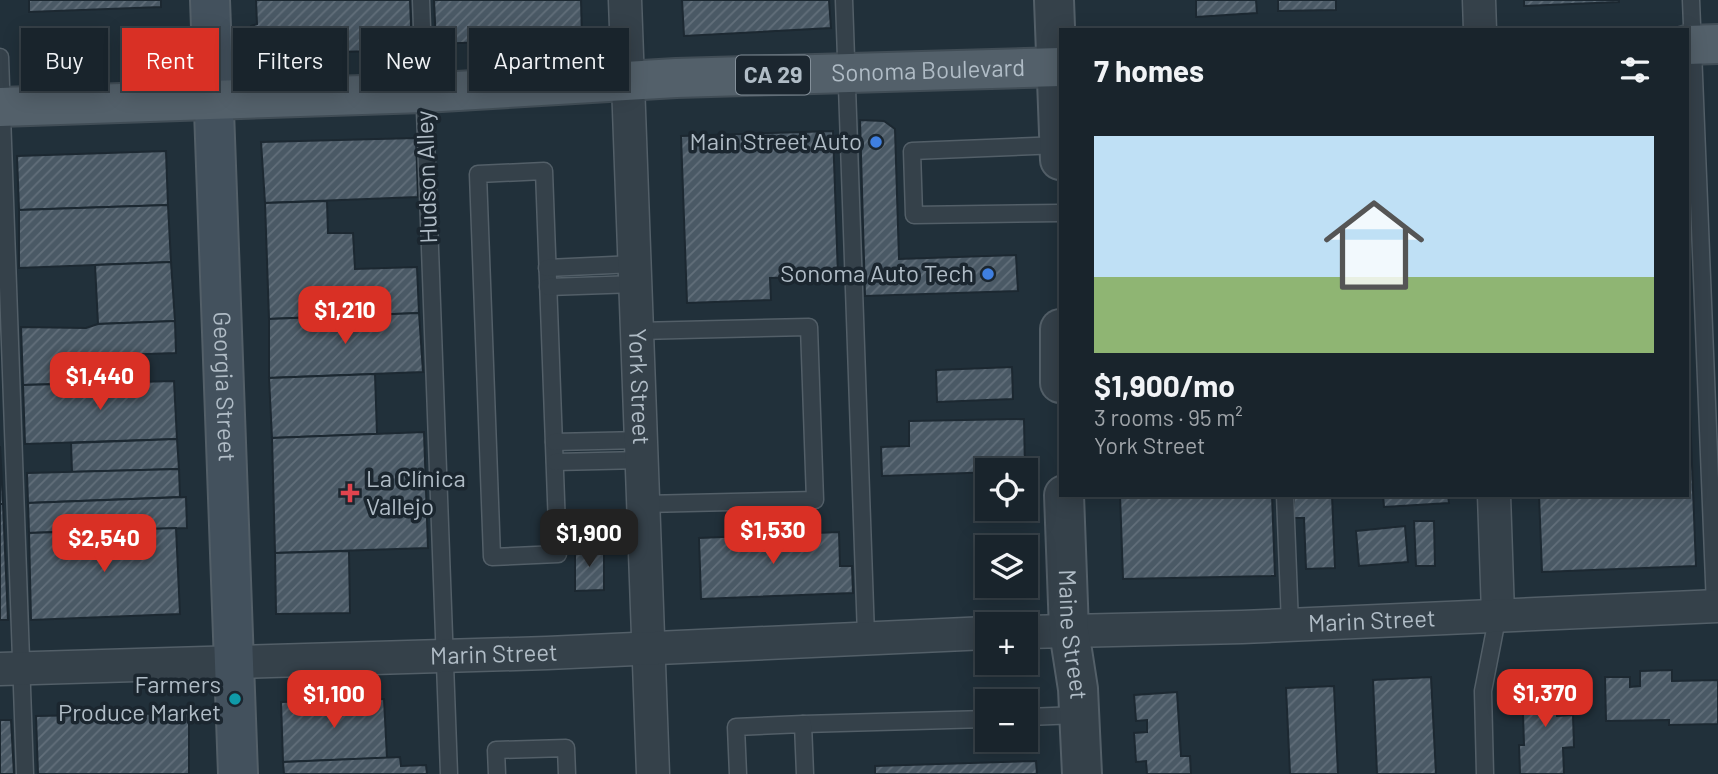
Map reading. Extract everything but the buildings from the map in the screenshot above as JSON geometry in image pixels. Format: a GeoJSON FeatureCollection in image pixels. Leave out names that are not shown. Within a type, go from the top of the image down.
{"type":"FeatureCollection","features":[{"type":"Feature","properties":{"kind":"main road","name":"Georgia Street"},"geometry":{"type":"LineString","coordinates":[[210,0],[238,774]]}},
{"type":"Feature","properties":{"kind":"main road","name":"Sonoma Boulevard"},"geometry":{"type":"LineString","coordinates":[[629,80],[1059,67]]}},
{"type":"Feature","properties":{"kind":"main road","name":"Sonoma Boulevard"},"geometry":{"type":"LineString","coordinates":[[1,107],[469,91]]}},
{"type":"Feature","properties":{"kind":"street","name":"York Street"},"geometry":{"type":"LineString","coordinates":[[625,0],[626,28]]}},
{"type":"Feature","properties":{"kind":"street"},"geometry":{"type":"LineString","coordinates":[[1054,0],[1059,67]]}},
{"type":"Feature","properties":{"kind":"street"},"geometry":{"type":"LineString","coordinates":[[1479,0],[1480,28]]}},
{"type":"Feature","properties":{"kind":"street","name":"York Street"},"geometry":{"type":"LineString","coordinates":[[629,80],[653,774]]}},
{"type":"Feature","properties":{"kind":"street","name":"Maine Street"},"geometry":{"type":"LineString","coordinates":[[1064,497],[1069,631],[1080,715],[1082,774]]}},
{"type":"Feature","properties":{"kind":"street"},"geometry":{"type":"LineString","coordinates":[[1494,497],[1498,614]]}},
{"type":"Feature","properties":{"kind":"street","name":"Marin Street"},"geometry":{"type":"LineString","coordinates":[[1038,632],[1716,606]]}},
{"type":"Feature","properties":{"kind":"street","name":"Marin Street"},"geometry":{"type":"LineString","coordinates":[[10,669],[444,657],[866,636],[975,633]]}},
{"type":"Feature","properties":{"kind":"lane","name":"Hudson Alley"},"geometry":{"type":"LineString","coordinates":[[421,0],[449,774]]}},
{"type":"Feature","properties":{"kind":"lane"},"geometry":{"type":"LineString","coordinates":[[844,0],[866,636]]}},
{"type":"Feature","properties":{"kind":"lane"},"geometry":{"type":"LineString","coordinates":[[1691,0],[1699,44],[1716,606]]}},
{"type":"Feature","properties":{"kind":"lane"},"geometry":{"type":"LineString","coordinates":[[0,57],[10,669],[25,774]]}},
{"type":"Feature","properties":{"kind":"lane"},"geometry":{"type":"LineString","coordinates":[[1059,145],[912,151],[914,215],[1059,213]]}},
{"type":"Feature","properties":{"kind":"lane"},"geometry":{"type":"LineString","coordinates":[[544,171],[548,287],[558,554],[492,557],[478,174],[544,171]]}},
{"type":"Feature","properties":{"kind":"lane"},"geometry":{"type":"LineString","coordinates":[[547,268],[636,274]]}},
{"type":"Feature","properties":{"kind":"lane"},"geometry":{"type":"LineString","coordinates":[[548,287],[636,274]]}},
{"type":"Feature","properties":{"kind":"lane"},"geometry":{"type":"LineString","coordinates":[[638,331],[809,327],[815,500],[644,504]]}},
{"type":"Feature","properties":{"kind":"lane"},"geometry":{"type":"LineString","coordinates":[[554,442],[642,450]]}},
{"type":"Feature","properties":{"kind":"lane"},"geometry":{"type":"LineString","coordinates":[[555,462],[642,450]]}},
{"type":"Feature","properties":{"kind":"lane"},"geometry":{"type":"LineString","coordinates":[[1285,497],[1290,624]]}},
{"type":"Feature","properties":{"kind":"lane"},"geometry":{"type":"LineString","coordinates":[[1485,774],[1483,691],[1498,614]]}},
{"type":"Feature","properties":{"kind":"lane"},"geometry":{"type":"LineString","coordinates":[[1038,717],[1080,715]]}},
{"type":"Feature","properties":{"kind":"lane"},"geometry":{"type":"LineString","coordinates":[[738,774],[736,727],[975,719]]}},
{"type":"Feature","properties":{"kind":"lane"},"geometry":{"type":"LineString","coordinates":[[803,724],[805,774]]}},
{"type":"Feature","properties":{"kind":"lane"},"geometry":{"type":"LineString","coordinates":[[497,774],[496,750],[566,748],[567,774]]}},
{"type":"Feature","properties":{"kind":"place","name":"Main Street Auto"},"geometry":{"type":"Point","coordinates":[876,142]}},
{"type":"Feature","properties":{"kind":"place","name":"Sonoma Auto Tech"},"geometry":{"type":"Point","coordinates":[988,274]}},
{"type":"Feature","properties":{"kind":"place","name":"La Clínica Vallejo"},"geometry":{"type":"Point","coordinates":[350,493]}},
{"type":"Feature","properties":{"kind":"place","name":"Farmers Produce Market"},"geometry":{"type":"Point","coordinates":[235,699]}}]}
